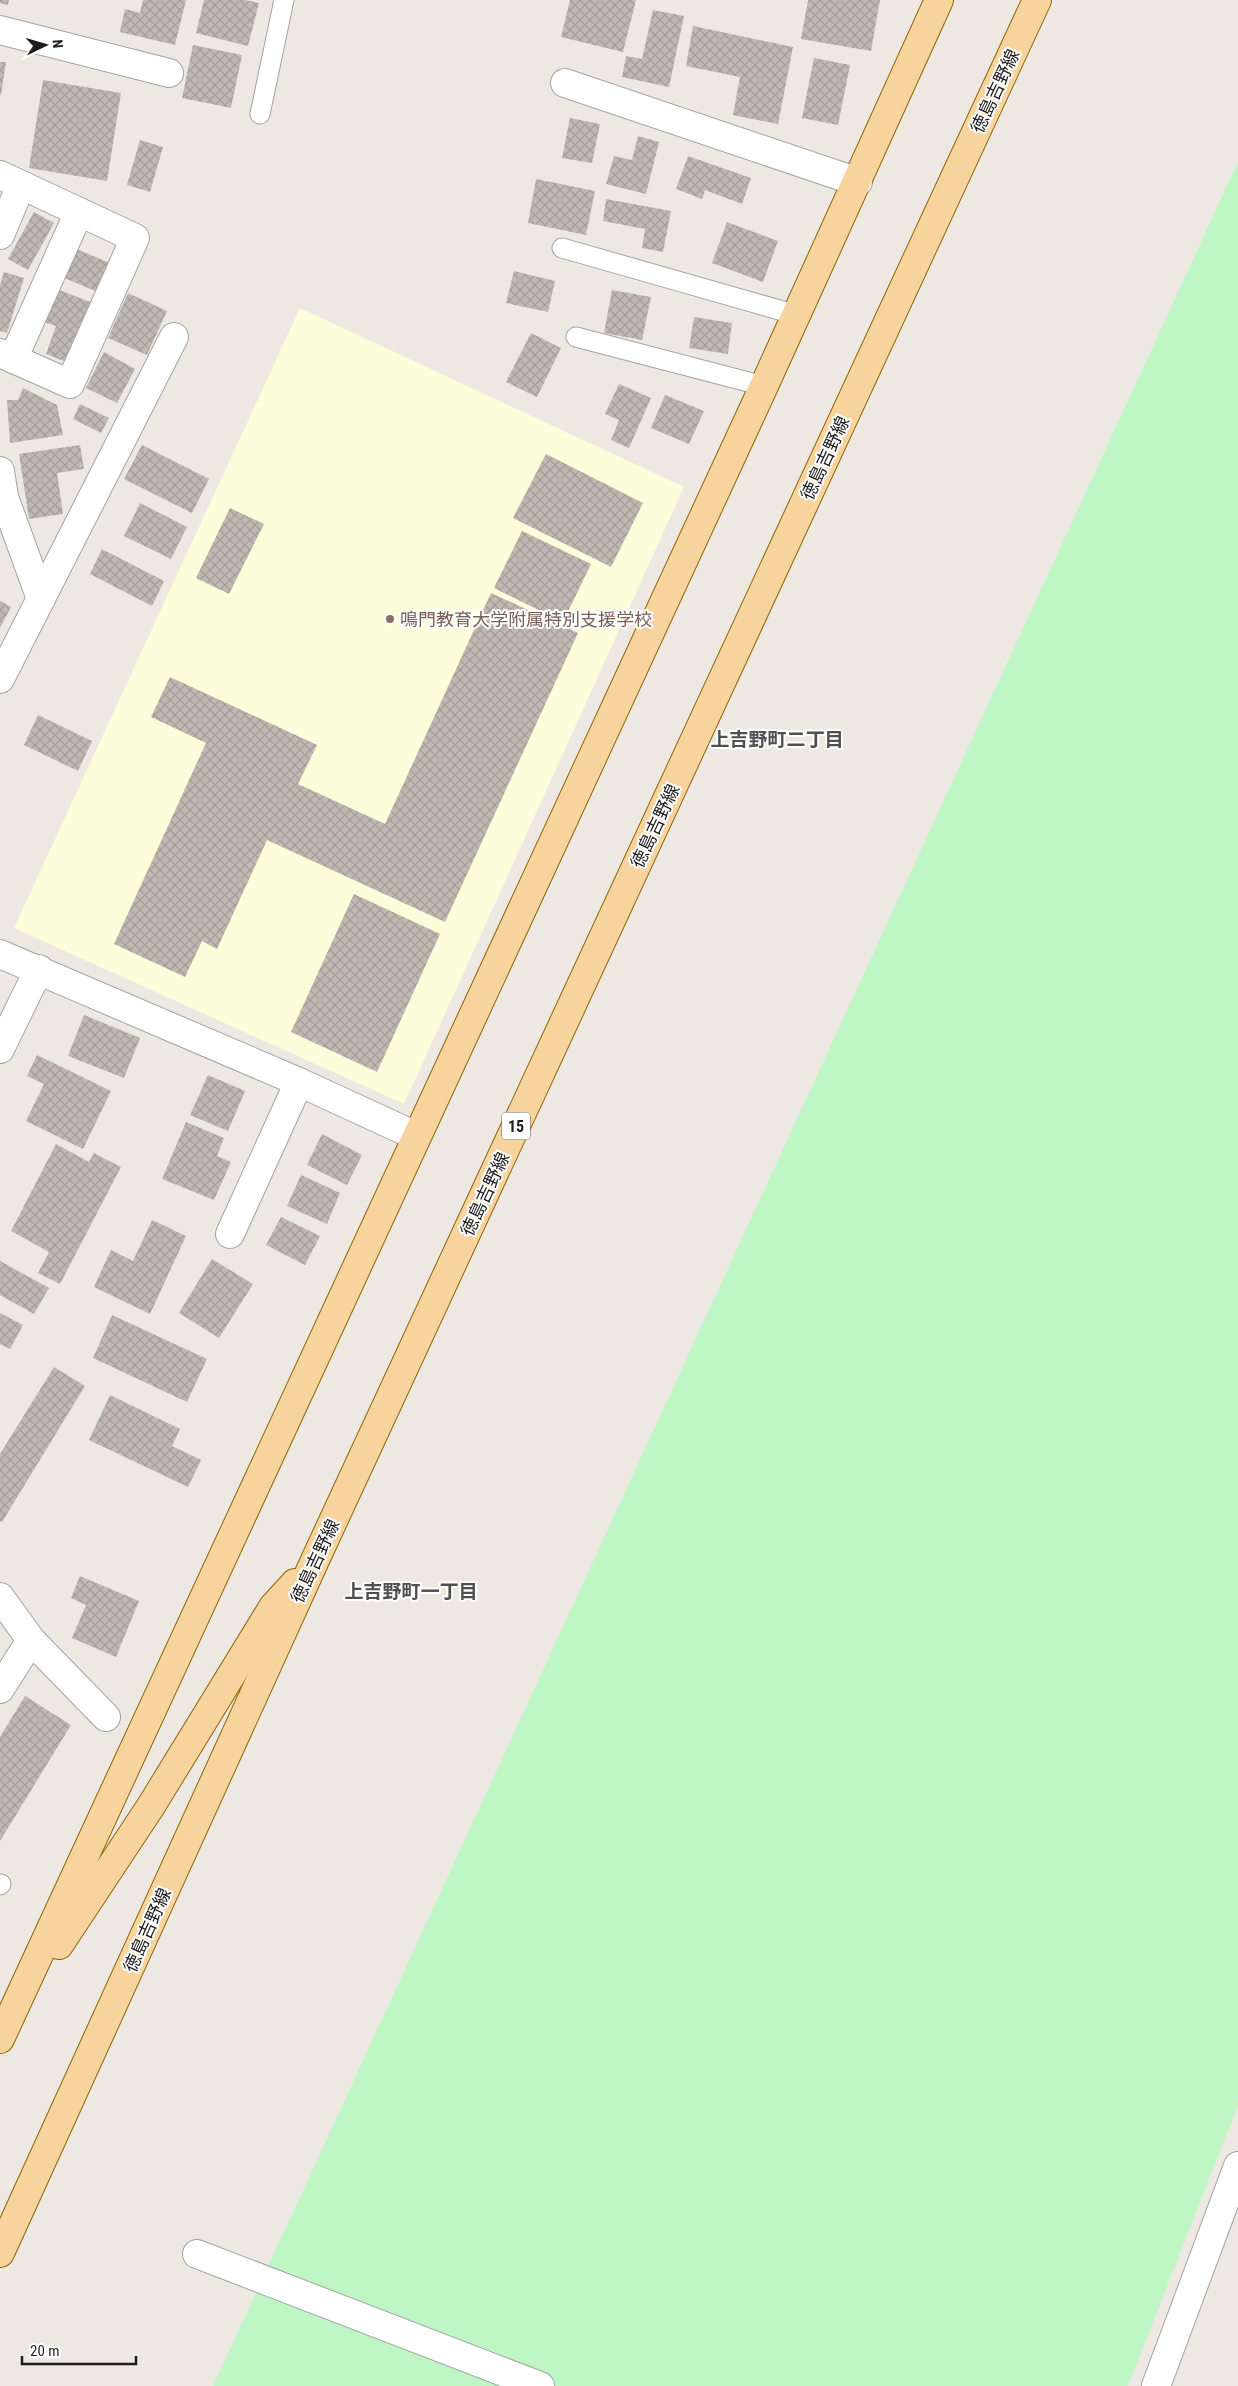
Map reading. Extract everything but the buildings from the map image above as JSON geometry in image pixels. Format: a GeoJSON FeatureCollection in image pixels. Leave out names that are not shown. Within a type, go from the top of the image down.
{"type":"FeatureCollection","features":[{"type":"Feature","properties":{"kind":"main road"},"geometry":{"type":"LineString","coordinates":[[5,2029],[797,315],[938,0]]}},
{"type":"Feature","properties":{"kind":"main road","name":"徳島吉野線"},"geometry":{"type":"LineString","coordinates":[[0,2253],[316,1558],[1036,0]]}},
{"type":"Feature","properties":{"kind":"main road"},"geometry":{"type":"LineString","coordinates":[[5,2029],[151,1806],[273,1608],[316,1558]]}},
{"type":"Feature","properties":{"kind":"street"},"geometry":{"type":"LineString","coordinates":[[0,30],[169,72]]}},
{"type":"Feature","properties":{"kind":"street"},"geometry":{"type":"LineString","coordinates":[[565,83],[858,182]]}},
{"type":"Feature","properties":{"kind":"street"},"geometry":{"type":"LineString","coordinates":[[0,235],[10,180],[79,212],[135,238],[70,384],[6,356],[79,212]]}},
{"type":"Feature","properties":{"kind":"street"},"geometry":{"type":"LineString","coordinates":[[0,679],[174,337]]}},
{"type":"Feature","properties":{"kind":"street"},"geometry":{"type":"LineString","coordinates":[[0,471],[4,497],[41,599]]}},
{"type":"Feature","properties":{"kind":"street"},"geometry":{"type":"LineString","coordinates":[[0,954],[299,1082],[416,1136]]}},
{"type":"Feature","properties":{"kind":"street"},"geometry":{"type":"LineString","coordinates":[[0,1049],[39,970]]}},
{"type":"Feature","properties":{"kind":"street"},"geometry":{"type":"LineString","coordinates":[[230,1234],[299,1082]]}},
{"type":"Feature","properties":{"kind":"street"},"geometry":{"type":"LineString","coordinates":[[0,1597],[30,1640],[106,1717]]}},
{"type":"Feature","properties":{"kind":"street"},"geometry":{"type":"LineString","coordinates":[[0,1689],[30,1640]]}},
{"type":"Feature","properties":{"kind":"street"},"geometry":{"type":"LineString","coordinates":[[1156,2386],[1238,2166]]}},
{"type":"Feature","properties":{"kind":"street"},"geometry":{"type":"LineString","coordinates":[[197,2254],[540,2386]]}},
{"type":"Feature","properties":{"kind":"lane"},"geometry":{"type":"LineString","coordinates":[[260,114],[284,0]]}},
{"type":"Feature","properties":{"kind":"lane"},"geometry":{"type":"LineString","coordinates":[[562,248],[797,315]]}},
{"type":"Feature","properties":{"kind":"lane"},"geometry":{"type":"LineString","coordinates":[[576,337],[764,386]]}},
{"type":"Feature","properties":{"kind":"shaded area","name":"鳴門教育大学附属特別支援学校"},"geometry":{"type":"Polygon","coordinates":[[[300,308],[684,487],[404,1104],[14,928],[300,308]]]}},
{"type":"Feature","properties":{"kind":"green space"},"geometry":{"type":"Polygon","coordinates":[[[1238,162],[1238,2105],[1128,2386],[213,2386],[1238,162]]]}},
{"type":"Feature","properties":{"kind":"place","name":"鳴門教育大学附属特別支援学校"},"geometry":{"type":"Point","coordinates":[390,619]}},
{"type":"Feature","properties":{"kind":"district","name":"上吉野町二丁目"},"geometry":{"type":"Point","coordinates":[777,739]}},
{"type":"Feature","properties":{"kind":"district","name":"上吉野町一丁目"},"geometry":{"type":"Point","coordinates":[411,1591]}}]}
